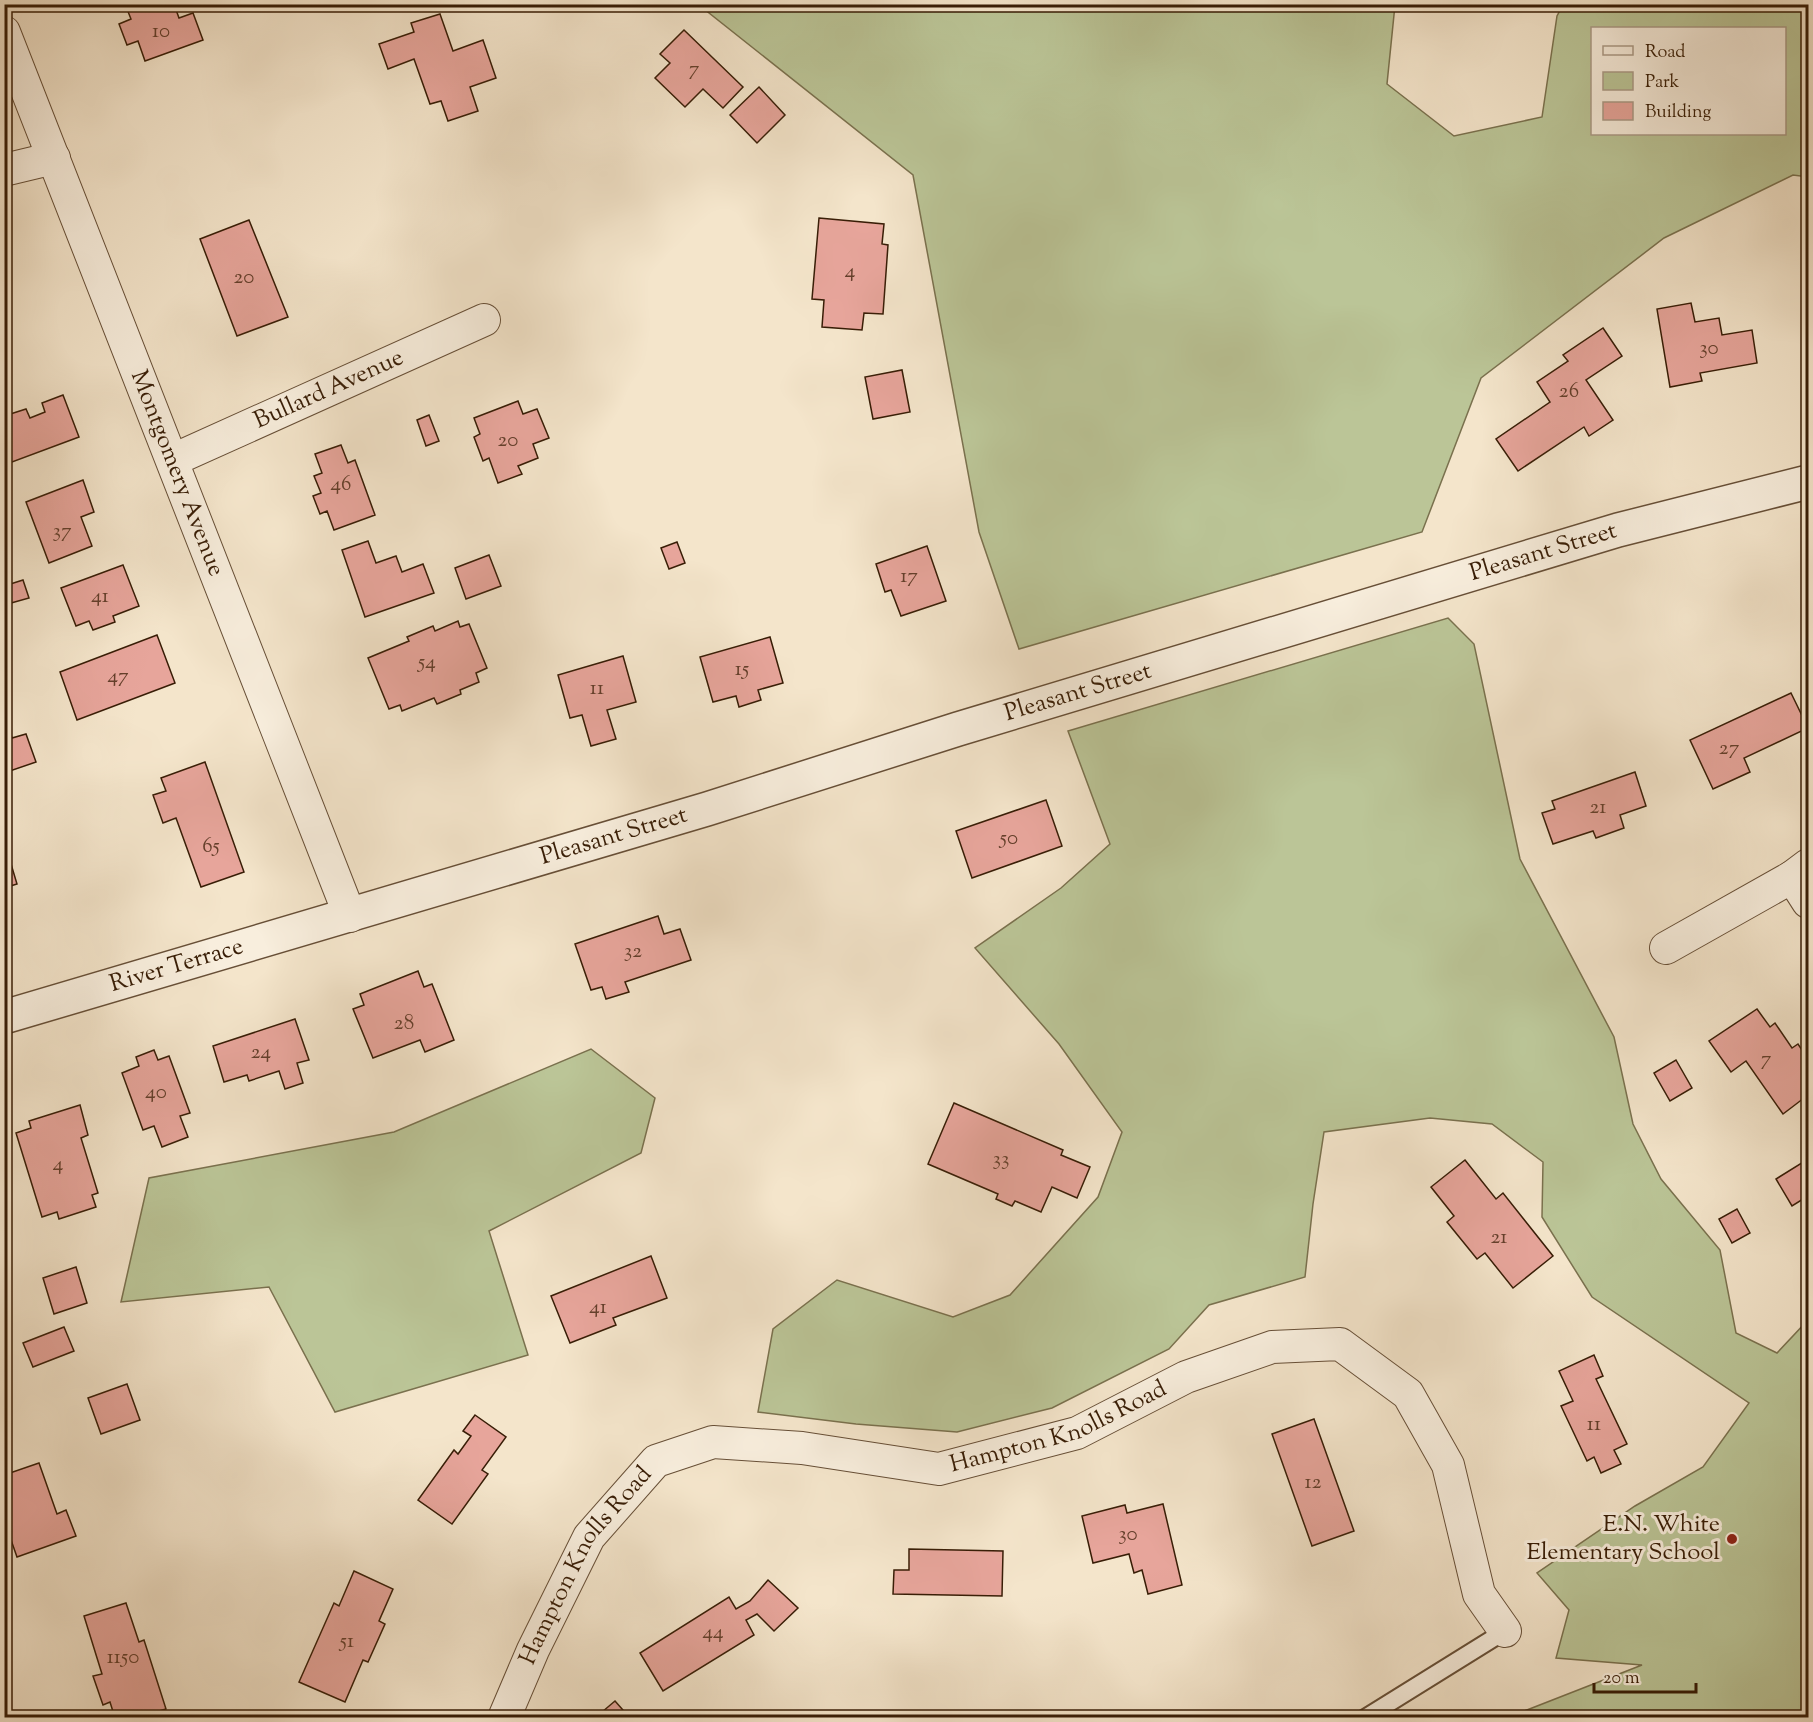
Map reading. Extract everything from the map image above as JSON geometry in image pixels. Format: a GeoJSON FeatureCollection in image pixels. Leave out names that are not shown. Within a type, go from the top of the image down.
{"type":"FeatureCollection","features":[{"type":"Feature","properties":{"kind":"street","name":"Montgomery Avenue"},"geometry":{"type":"LineString","coordinates":[[4,32],[350,916]]}},
{"type":"Feature","properties":{"kind":"street"},"geometry":{"type":"LineString","coordinates":[[4,171],[54,158]]}},
{"type":"Feature","properties":{"kind":"street","name":"Bullard Avenue"},"geometry":{"type":"LineString","coordinates":[[173,460],[484,320]]}},
{"type":"Feature","properties":{"kind":"street","name":"Pleasant Street"},"geometry":{"type":"LineString","coordinates":[[350,916],[696,812],[958,729],[1438,583],[1618,530],[1809,482]]}},
{"type":"Feature","properties":{"kind":"street"},"geometry":{"type":"LineString","coordinates":[[1666,948],[1803,881]]}},
{"type":"Feature","properties":{"kind":"street","name":"River Terrace"},"geometry":{"type":"LineString","coordinates":[[4,1017],[350,916]]}},
{"type":"Feature","properties":{"kind":"street","name":"Hampton Knolls Road"},"geometry":{"type":"LineString","coordinates":[[504,1718],[533,1650],[589,1537],[656,1461],[713,1442],[802,1448],[939,1469],[1077,1433],[1186,1377],[1272,1347],[1340,1344],[1408,1394],[1448,1466],[1479,1593],[1505,1631]]}},
{"type":"Feature","properties":{"kind":"lane"},"geometry":{"type":"LineString","coordinates":[[1365,1718],[1505,1631]]}},
{"type":"Feature","properties":{"kind":"green space"},"geometry":{"type":"Polygon","coordinates":[[[699,5],[1395,5],[1387,84],[1454,136],[1542,117],[1557,16],[1563,5],[1808,5],[1808,177],[1793,175],[1664,238],[1481,378],[1422,532],[1019,649],[979,532],[913,175],[699,5]]]}},
{"type":"Feature","properties":{"kind":"green space"},"geometry":{"type":"Polygon","coordinates":[[[1448,618],[1474,644],[1520,859],[1614,1037],[1633,1124],[1661,1179],[1720,1250],[1736,1333],[1777,1353],[1808,1320],[1808,1717],[1509,1717],[1642,1665],[1556,1658],[1569,1610],[1537,1573],[1635,1506],[1703,1467],[1749,1403],[1592,1297],[1542,1217],[1543,1162],[1492,1124],[1430,1118],[1324,1132],[1305,1277],[1209,1305],[1169,1349],[1052,1408],[957,1432],[856,1424],[758,1412],[773,1329],[837,1280],[953,1317],[1010,1295],[1098,1197],[1122,1132],[1059,1044],[975,948],[1061,888],[1110,844],[1068,731],[1448,618]]]}},
{"type":"Feature","properties":{"kind":"green space"},"geometry":{"type":"Polygon","coordinates":[[[591,1049],[655,1098],[641,1153],[489,1231],[528,1355],[335,1412],[269,1287],[121,1302],[149,1178],[394,1132],[591,1049]]]}},
{"type":"Feature","properties":{"kind":"building"},"geometry":{"type":"Polygon","coordinates":[[[125,4],[183,4],[175,7],[179,18],[193,13],[203,40],[145,61],[138,41],[127,45],[119,24],[131,19],[125,4]]]}},
{"type":"Feature","properties":{"kind":"building"},"geometry":{"type":"Polygon","coordinates":[[[440,14],[453,51],[483,40],[496,78],[470,87],[478,111],[448,121],[441,101],[430,104],[414,59],[388,69],[379,44],[414,32],[411,23],[440,14]]]}},
{"type":"Feature","properties":{"kind":"building"},"geometry":{"type":"Polygon","coordinates":[[[684,30],[743,87],[723,108],[703,89],[685,107],[655,78],[670,63],[660,54],[684,30]]]}},
{"type":"Feature","properties":{"kind":"building"},"geometry":{"type":"Polygon","coordinates":[[[759,87],[785,115],[757,143],[730,115],[759,87]]]}},
{"type":"Feature","properties":{"kind":"building"},"geometry":{"type":"Polygon","coordinates":[[[819,218],[884,224],[882,244],[888,245],[883,314],[864,313],[862,330],[822,327],[824,300],[812,299],[819,218]]]}},
{"type":"Feature","properties":{"kind":"building"},"geometry":{"type":"Polygon","coordinates":[[[249,220],[288,317],[237,336],[200,239],[249,220]]]}},
{"type":"Feature","properties":{"kind":"building"},"geometry":{"type":"Polygon","coordinates":[[[1808,289],[1808,320],[1805,290],[1808,289]]]}},
{"type":"Feature","properties":{"kind":"building"},"geometry":{"type":"Polygon","coordinates":[[[1691,303],[1695,322],[1719,318],[1722,335],[1752,330],[1757,363],[1700,373],[1702,381],[1670,387],[1657,309],[1691,303]]]}},
{"type":"Feature","properties":{"kind":"building"},"geometry":{"type":"Polygon","coordinates":[[[1603,328],[1622,356],[1586,380],[1613,420],[1589,436],[1584,427],[1518,471],[1496,439],[1550,402],[1537,382],[1568,361],[1563,355],[1603,328]]]}},
{"type":"Feature","properties":{"kind":"building"},"geometry":{"type":"Polygon","coordinates":[[[902,370],[910,412],[873,419],[865,377],[902,370]]]}},
{"type":"Feature","properties":{"kind":"building"},"geometry":{"type":"Polygon","coordinates":[[[63,395],[79,437],[4,465],[4,416],[26,409],[30,418],[45,412],[42,403],[63,395]]]}},
{"type":"Feature","properties":{"kind":"building"},"geometry":{"type":"Polygon","coordinates":[[[518,401],[523,414],[537,409],[549,438],[533,444],[538,458],[518,466],[522,474],[498,483],[489,458],[483,461],[474,437],[480,434],[474,418],[518,401]]]}},
{"type":"Feature","properties":{"kind":"building"},"geometry":{"type":"Polygon","coordinates":[[[429,415],[439,441],[426,446],[417,420],[429,415]]]}},
{"type":"Feature","properties":{"kind":"building"},"geometry":{"type":"Polygon","coordinates":[[[341,445],[348,463],[355,460],[375,515],[334,530],[327,511],[320,514],[313,496],[321,493],[314,476],[322,473],[315,454],[341,445]]]}},
{"type":"Feature","properties":{"kind":"building"},"geometry":{"type":"Polygon","coordinates":[[[83,480],[94,512],[81,517],[92,546],[49,563],[26,502],[83,480]]]}},
{"type":"Feature","properties":{"kind":"building"},"geometry":{"type":"Polygon","coordinates":[[[368,541],[376,563],[396,556],[402,572],[423,564],[434,593],[365,617],[342,550],[368,541]]]}},
{"type":"Feature","properties":{"kind":"building"},"geometry":{"type":"Polygon","coordinates":[[[677,542],[685,563],[669,569],[661,548],[677,542]]]}},
{"type":"Feature","properties":{"kind":"building"},"geometry":{"type":"Polygon","coordinates":[[[927,546],[946,601],[901,616],[891,590],[885,592],[876,564],[927,546]]]}},
{"type":"Feature","properties":{"kind":"building"},"geometry":{"type":"Polygon","coordinates":[[[489,555],[501,586],[466,599],[455,568],[489,555]]]}},
{"type":"Feature","properties":{"kind":"building"},"geometry":{"type":"Polygon","coordinates":[[[123,565],[139,606],[113,616],[115,622],[93,630],[89,621],[76,626],[61,588],[123,565]]]}},
{"type":"Feature","properties":{"kind":"building"},"geometry":{"type":"Polygon","coordinates":[[[23,580],[29,598],[4,605],[4,586],[23,580]]]}},
{"type":"Feature","properties":{"kind":"building"},"geometry":{"type":"Polygon","coordinates":[[[458,621],[460,627],[469,624],[487,668],[476,673],[479,682],[460,690],[461,694],[437,704],[434,698],[402,711],[400,705],[389,709],[368,658],[409,641],[407,637],[433,626],[435,631],[458,621]]]}},
{"type":"Feature","properties":{"kind":"building"},"geometry":{"type":"Polygon","coordinates":[[[157,635],[175,683],[77,720],[60,672],[157,635]]]}},
{"type":"Feature","properties":{"kind":"building"},"geometry":{"type":"Polygon","coordinates":[[[770,637],[783,683],[758,690],[761,700],[739,707],[736,696],[713,702],[700,657],[770,637]]]}},
{"type":"Feature","properties":{"kind":"building"},"geometry":{"type":"Polygon","coordinates":[[[623,656],[636,702],[607,710],[616,739],[591,746],[582,715],[570,718],[558,675],[623,656]]]}},
{"type":"Feature","properties":{"kind":"building"},"geometry":{"type":"Polygon","coordinates":[[[1791,693],[1808,728],[1744,758],[1750,772],[1713,789],[1690,740],[1791,693]]]}},
{"type":"Feature","properties":{"kind":"building"},"geometry":{"type":"Polygon","coordinates":[[[8,725],[12,738],[26,734],[36,762],[4,773],[4,727],[8,725]]]}},
{"type":"Feature","properties":{"kind":"building"},"geometry":{"type":"Polygon","coordinates":[[[205,762],[244,872],[201,887],[176,818],[163,823],[153,795],[166,791],[161,778],[205,762]]]}},
{"type":"Feature","properties":{"kind":"building"},"geometry":{"type":"Polygon","coordinates":[[[1635,772],[1646,806],[1620,815],[1624,828],[1596,838],[1593,831],[1553,844],[1542,813],[1555,809],[1552,801],[1635,772]]]}},
{"type":"Feature","properties":{"kind":"building"},"geometry":{"type":"Polygon","coordinates":[[[1046,800],[1062,846],[972,878],[956,831],[1046,800]]]}},
{"type":"Feature","properties":{"kind":"building"},"geometry":{"type":"Polygon","coordinates":[[[11,864],[17,884],[4,888],[4,866],[11,864]]]}},
{"type":"Feature","properties":{"kind":"building"},"geometry":{"type":"Polygon","coordinates":[[[4,890],[11,911],[4,913],[4,890]]]}},
{"type":"Feature","properties":{"kind":"building"},"geometry":{"type":"Polygon","coordinates":[[[658,916],[664,934],[680,929],[691,960],[625,982],[629,992],[606,999],[602,987],[591,990],[575,944],[658,916]]]}},
{"type":"Feature","properties":{"kind":"building"},"geometry":{"type":"Polygon","coordinates":[[[418,971],[424,987],[432,984],[454,1040],[425,1052],[420,1040],[373,1058],[353,1009],[364,1005],[360,994],[418,971]]]}},
{"type":"Feature","properties":{"kind":"building"},"geometry":{"type":"Polygon","coordinates":[[[1757,1009],[1770,1027],[1775,1023],[1792,1048],[1798,1044],[1808,1059],[1808,1095],[1783,1114],[1746,1061],[1731,1072],[1709,1041],[1757,1009]]]}},
{"type":"Feature","properties":{"kind":"building"},"geometry":{"type":"Polygon","coordinates":[[[295,1019],[309,1060],[297,1063],[303,1083],[285,1089],[279,1071],[249,1081],[247,1075],[224,1082],[213,1046],[295,1019]]]}},
{"type":"Feature","properties":{"kind":"building"},"geometry":{"type":"Polygon","coordinates":[[[154,1050],[158,1060],[169,1056],[190,1113],[180,1116],[188,1137],[162,1147],[154,1126],[143,1130],[122,1073],[139,1066],[136,1057],[154,1050]]]}},
{"type":"Feature","properties":{"kind":"building"},"geometry":{"type":"Polygon","coordinates":[[[1676,1060],[1692,1088],[1670,1101],[1654,1073],[1676,1060]]]}},
{"type":"Feature","properties":{"kind":"building"},"geometry":{"type":"Polygon","coordinates":[[[954,1103],[1063,1150],[1061,1155],[1090,1167],[1077,1198],[1052,1187],[1041,1212],[1015,1201],[1012,1206],[996,1199],[998,1194],[928,1164],[954,1103]]]}},
{"type":"Feature","properties":{"kind":"building"},"geometry":{"type":"Polygon","coordinates":[[[80,1105],[88,1135],[81,1138],[98,1193],[92,1195],[96,1207],[59,1219],[57,1212],[42,1217],[16,1133],[31,1128],[29,1121],[80,1105]]]}},
{"type":"Feature","properties":{"kind":"building"},"geometry":{"type":"Polygon","coordinates":[[[1808,1159],[1808,1196],[1792,1206],[1776,1179],[1808,1159]]]}},
{"type":"Feature","properties":{"kind":"building"},"geometry":{"type":"Polygon","coordinates":[[[1465,1160],[1496,1199],[1503,1193],[1553,1256],[1513,1288],[1485,1253],[1477,1259],[1447,1222],[1454,1216],[1431,1187],[1465,1160]]]}},
{"type":"Feature","properties":{"kind":"building"},"geometry":{"type":"Polygon","coordinates":[[[1737,1209],[1750,1233],[1732,1243],[1719,1219],[1737,1209]]]}},
{"type":"Feature","properties":{"kind":"building"},"geometry":{"type":"Polygon","coordinates":[[[651,1256],[667,1298],[613,1318],[616,1325],[570,1343],[551,1296],[651,1256]]]}},
{"type":"Feature","properties":{"kind":"building"},"geometry":{"type":"Polygon","coordinates":[[[76,1267],[87,1303],[54,1314],[43,1278],[76,1267]]]}},
{"type":"Feature","properties":{"kind":"building"},"geometry":{"type":"Polygon","coordinates":[[[64,1327],[74,1351],[33,1367],[23,1343],[64,1327]]]}},
{"type":"Feature","properties":{"kind":"building"},"geometry":{"type":"Polygon","coordinates":[[[1594,1355],[1603,1376],[1596,1379],[1627,1444],[1614,1450],[1621,1464],[1601,1473],[1594,1457],[1587,1461],[1561,1406],[1573,1401],[1559,1371],[1594,1355]]]}},
{"type":"Feature","properties":{"kind":"building"},"geometry":{"type":"Polygon","coordinates":[[[127,1384],[140,1420],[101,1434],[88,1398],[127,1384]]]}},
{"type":"Feature","properties":{"kind":"building"},"geometry":{"type":"Polygon","coordinates":[[[475,1415],[506,1437],[482,1470],[488,1474],[452,1524],[418,1500],[454,1450],[458,1454],[471,1436],[463,1431],[475,1415]]]}},
{"type":"Feature","properties":{"kind":"building"},"geometry":{"type":"Polygon","coordinates":[[[1314,1419],[1354,1531],[1312,1546],[1272,1434],[1314,1419]]]}},
{"type":"Feature","properties":{"kind":"building"},"geometry":{"type":"Polygon","coordinates":[[[39,1463],[57,1514],[66,1510],[76,1536],[17,1557],[4,1520],[4,1475],[39,1463]]]}},
{"type":"Feature","properties":{"kind":"building"},"geometry":{"type":"Polygon","coordinates":[[[1163,1504],[1182,1585],[1148,1594],[1142,1570],[1134,1573],[1129,1554],[1093,1563],[1082,1516],[1125,1505],[1127,1513],[1163,1504]]]}},
{"type":"Feature","properties":{"kind":"building"},"geometry":{"type":"Polygon","coordinates":[[[909,1549],[1003,1551],[1002,1596],[893,1594],[894,1570],[909,1570],[909,1549]]]}},
{"type":"Feature","properties":{"kind":"building"},"geometry":{"type":"Polygon","coordinates":[[[354,1571],[393,1589],[379,1621],[385,1624],[368,1662],[363,1660],[345,1702],[299,1682],[334,1603],[339,1606],[354,1571]]]}},
{"type":"Feature","properties":{"kind":"building"},"geometry":{"type":"Polygon","coordinates":[[[768,1580],[798,1608],[774,1631],[757,1614],[746,1620],[754,1635],[663,1691],[640,1653],[729,1597],[736,1609],[750,1601],[768,1580]]]}},
{"type":"Feature","properties":{"kind":"building"},"geometry":{"type":"Polygon","coordinates":[[[126,1603],[139,1642],[144,1640],[166,1709],[159,1711],[162,1718],[115,1718],[110,1702],[103,1705],[93,1676],[102,1674],[84,1616],[126,1603]]]}},
{"type":"Feature","properties":{"kind":"building"},"geometry":{"type":"Polygon","coordinates":[[[615,1701],[630,1718],[607,1718],[602,1712],[615,1701]]]}},
{"type":"Feature","properties":{"kind":"place","name":"E.N. White Elementary School"},"geometry":{"type":"Point","coordinates":[1732,1539]}}]}
